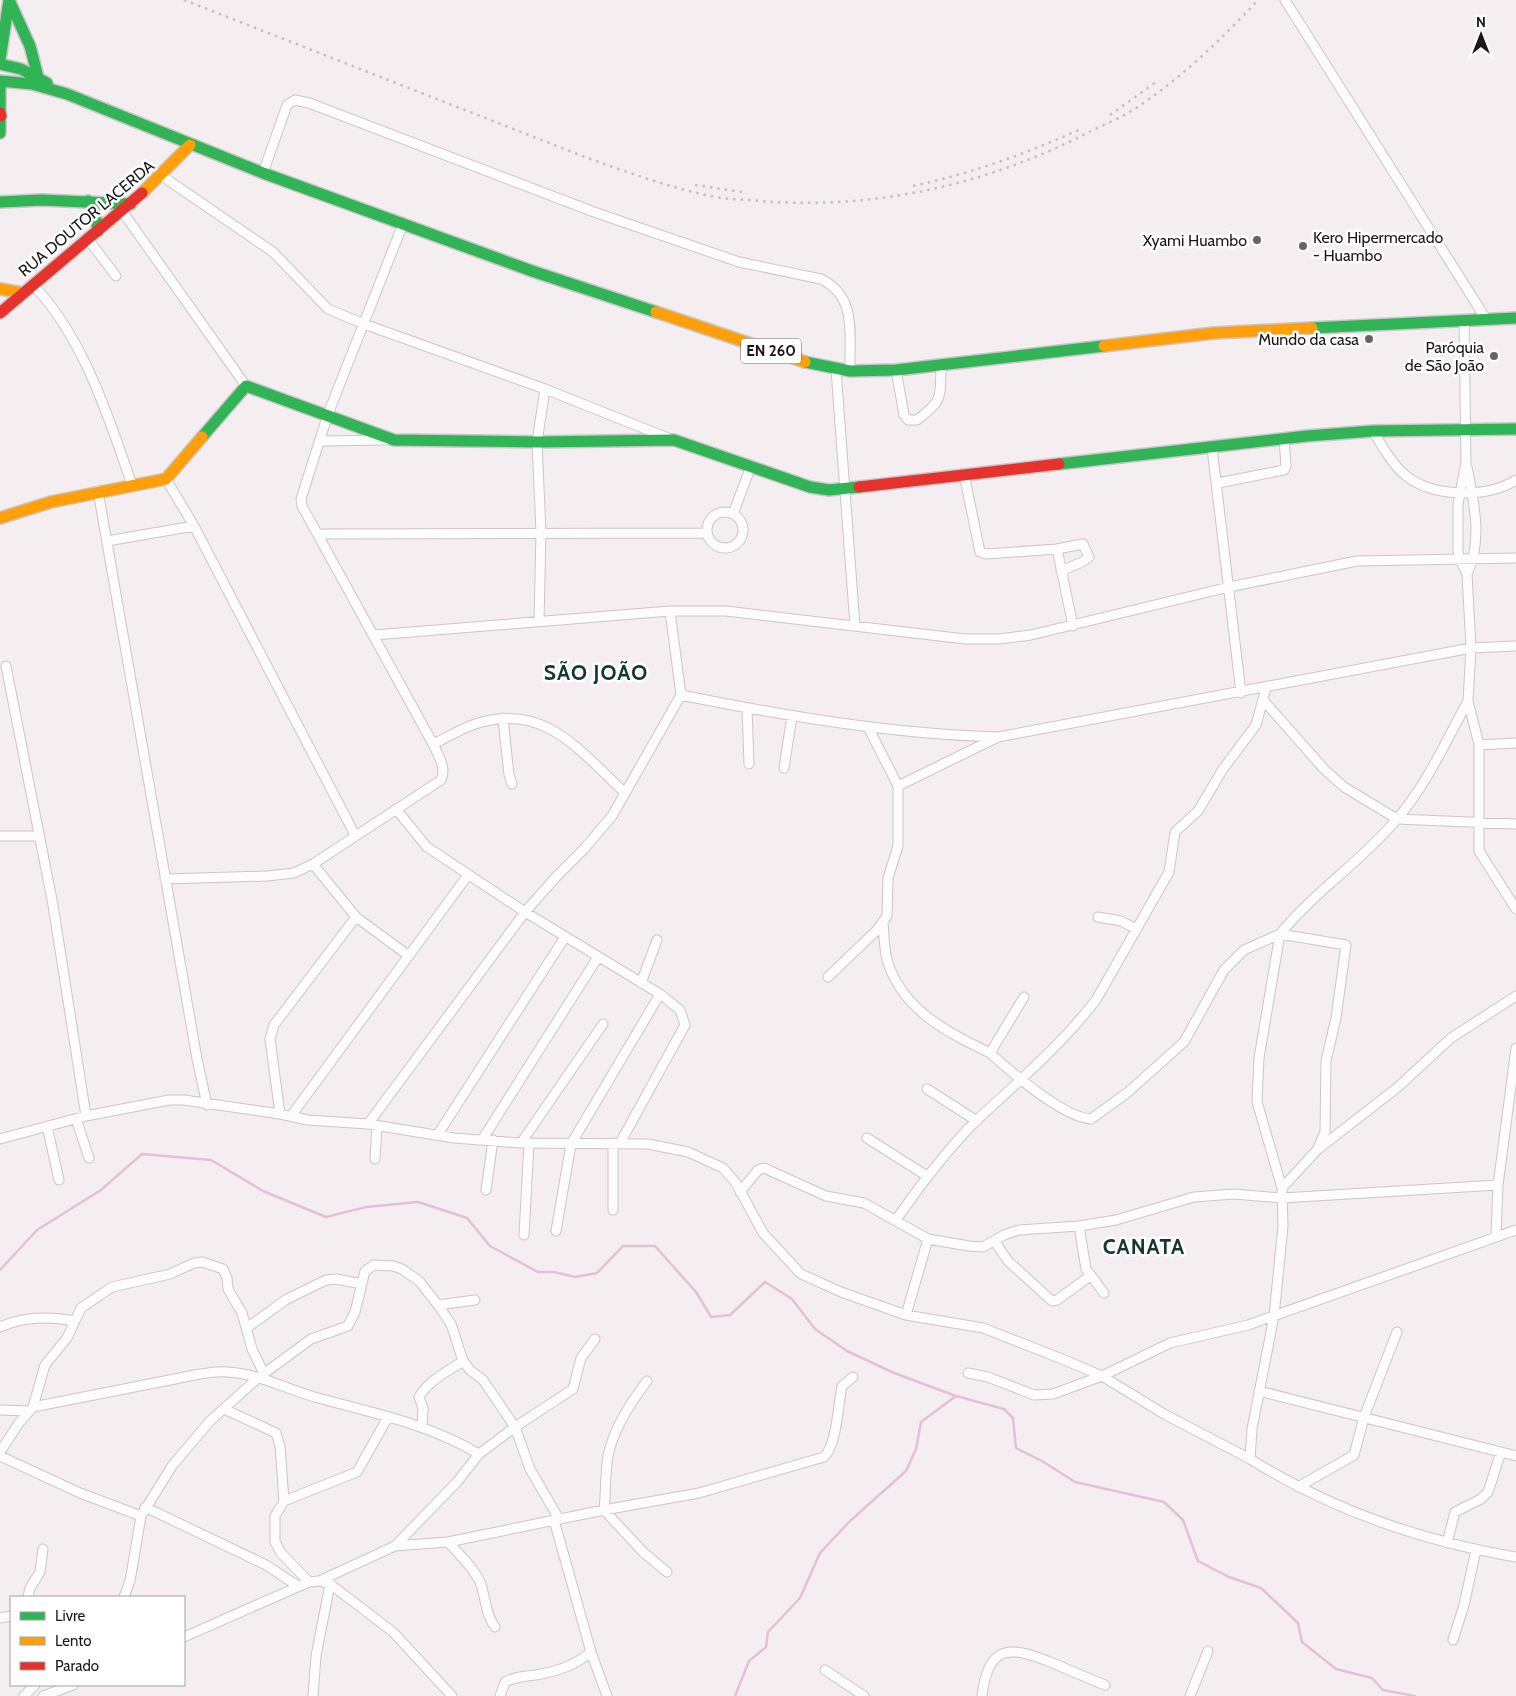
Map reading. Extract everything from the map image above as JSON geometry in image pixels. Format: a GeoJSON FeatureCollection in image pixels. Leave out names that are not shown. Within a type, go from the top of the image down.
{"type":"FeatureCollection","features":[{"type":"Feature","properties":{"kind":"main road"},"geometry":{"type":"LineString","coordinates":[[0,62],[9,0],[27,39],[38,77]]}},
{"type":"Feature","properties":{"kind":"main road"},"geometry":{"type":"LineString","coordinates":[[4,40],[19,34],[27,39]]}},
{"type":"Feature","properties":{"kind":"main road","name":"EN 260"},"geometry":{"type":"LineString","coordinates":[[0,62],[38,77],[67,94]]}},
{"type":"Feature","properties":{"kind":"main road","name":"EN 260"},"geometry":{"type":"LineString","coordinates":[[0,81],[32,84],[67,94],[263,173],[403,224],[612,299],[810,364],[836,370],[896,370],[1214,333],[1516,318]]}},
{"type":"Feature","properties":{"kind":"main road"},"geometry":{"type":"LineString","coordinates":[[0,81],[0,133]]}},
{"type":"Feature","properties":{"kind":"main road","name":"RUA DOUTOR LACERDA"},"geometry":{"type":"LineString","coordinates":[[0,313],[162,176],[190,144]]}},
{"type":"Feature","properties":{"kind":"main road"},"geometry":{"type":"LineString","coordinates":[[0,202],[26,200],[88,201],[127,207]]}},
{"type":"Feature","properties":{"kind":"main road"},"geometry":{"type":"LineString","coordinates":[[88,201],[95,214],[98,231]]}},
{"type":"Feature","properties":{"kind":"main road"},"geometry":{"type":"LineString","coordinates":[[0,289],[23,293]]}},
{"type":"Feature","properties":{"kind":"main road"},"geometry":{"type":"LineString","coordinates":[[0,518],[52,502],[166,479],[246,386],[328,414],[394,440],[537,442],[674,440],[810,487],[830,490],[1212,448],[1284,438],[1374,431],[1516,429]]}},
{"type":"Feature","properties":{"kind":"street"},"geometry":{"type":"LineString","coordinates":[[1285,0],[1486,319]]}},
{"type":"Feature","properties":{"kind":"street"},"geometry":{"type":"LineString","coordinates":[[263,173],[287,105],[295,100],[309,103],[409,143],[739,262],[821,279],[831,284],[842,295],[848,306],[850,371]]}},
{"type":"Feature","properties":{"kind":"street"},"geometry":{"type":"LineString","coordinates":[[162,176],[273,252],[322,305],[364,324],[545,388],[674,440]]}},
{"type":"Feature","properties":{"kind":"street"},"geometry":{"type":"LineString","coordinates":[[127,207],[246,386]]}},
{"type":"Feature","properties":{"kind":"street"},"geometry":{"type":"LineString","coordinates":[[165,879],[267,876],[294,873],[313,864],[440,780],[444,774],[443,766],[433,744],[320,534],[302,506],[301,499],[328,414],[403,224]]}},
{"type":"Feature","properties":{"kind":"street"},"geometry":{"type":"LineString","coordinates":[[88,239],[116,276]]}},
{"type":"Feature","properties":{"kind":"street"},"geometry":{"type":"LineString","coordinates":[[33,285],[63,320],[77,347],[110,424],[132,485]]}},
{"type":"Feature","properties":{"kind":"street"},"geometry":{"type":"LineString","coordinates":[[1464,320],[1466,462],[1459,494],[1459,558],[1467,574],[1471,648],[1468,701],[1479,745],[1479,851],[1516,909]]}},
{"type":"Feature","properties":{"kind":"street"},"geometry":{"type":"LineString","coordinates":[[896,370],[904,415],[908,420],[917,420],[935,407],[940,398],[941,365]]}},
{"type":"Feature","properties":{"kind":"street"},"geometry":{"type":"LineString","coordinates":[[836,370],[855,626]]}},
{"type":"Feature","properties":{"kind":"street"},"geometry":{"type":"LineString","coordinates":[[539,621],[540,532],[537,442],[545,388]]}},
{"type":"Feature","properties":{"kind":"street"},"geometry":{"type":"LineString","coordinates":[[1374,431],[1388,455],[1405,475],[1422,485],[1459,494],[1488,492],[1505,487],[1516,480]]}},
{"type":"Feature","properties":{"kind":"street"},"geometry":{"type":"LineString","coordinates":[[1218,483],[1284,470],[1286,466],[1284,438]]}},
{"type":"Feature","properties":{"kind":"street"},"geometry":{"type":"LineString","coordinates":[[320,441],[394,440]]}},
{"type":"Feature","properties":{"kind":"street"},"geometry":{"type":"LineString","coordinates":[[1212,448],[1218,483],[1241,693]]}},
{"type":"Feature","properties":{"kind":"street"},"geometry":{"type":"LineString","coordinates":[[1466,462],[1473,493],[1476,531],[1475,558],[1467,574]]}},
{"type":"Feature","properties":{"kind":"street"},"geometry":{"type":"LineString","coordinates":[[733,514],[751,466]]}},
{"type":"Feature","properties":{"kind":"street"},"geometry":{"type":"LineString","coordinates":[[964,474],[980,552],[986,554],[1057,549],[1083,544],[1088,557],[1082,562],[1061,571]]}},
{"type":"Feature","properties":{"kind":"street"},"geometry":{"type":"LineString","coordinates":[[166,479],[194,526],[355,835]]}},
{"type":"Feature","properties":{"kind":"street"},"geometry":{"type":"LineString","coordinates":[[98,492],[165,879],[207,1104]]}},
{"type":"Feature","properties":{"kind":"street"},"geometry":{"type":"LineString","coordinates":[[717,514],[733,514],[739,518],[743,528],[738,543],[729,548],[718,547],[709,539],[707,533],[708,525],[717,514]]}},
{"type":"Feature","properties":{"kind":"street"},"geometry":{"type":"LineString","coordinates":[[107,541],[194,526]]}},
{"type":"Feature","properties":{"kind":"street"},"geometry":{"type":"LineString","coordinates":[[320,534],[707,533]]}},
{"type":"Feature","properties":{"kind":"street"},"geometry":{"type":"LineString","coordinates":[[1057,549],[1072,626]]}},
{"type":"Feature","properties":{"kind":"street"},"geometry":{"type":"LineString","coordinates":[[374,635],[670,611],[726,611],[965,639],[1007,638],[1072,626],[1229,587],[1357,561],[1516,558]]}},
{"type":"Feature","properties":{"kind":"street"},"geometry":{"type":"LineString","coordinates":[[375,1160],[372,1125],[525,912],[612,816],[681,695],[670,611]]}},
{"type":"Feature","properties":{"kind":"street"},"geometry":{"type":"LineString","coordinates":[[681,695],[792,716],[868,727],[949,736],[998,737],[1241,693],[1471,648],[1516,646]]}},
{"type":"Feature","properties":{"kind":"street"},"geometry":{"type":"LineString","coordinates":[[6,666],[40,836],[86,1116]]}},
{"type":"Feature","properties":{"kind":"street"},"geometry":{"type":"LineString","coordinates":[[896,1220],[927,1176],[977,1121],[1020,1081],[1082,1018],[1096,1000],[1169,872],[1175,832],[1198,811],[1223,769],[1248,739],[1256,725],[1266,688]]}},
{"type":"Feature","properties":{"kind":"street"},"geometry":{"type":"LineString","coordinates":[[1264,701],[1324,769],[1344,787],[1397,819],[1478,824],[1516,824]]}},
{"type":"Feature","properties":{"kind":"street"},"geometry":{"type":"LineString","coordinates":[[883,922],[888,962],[912,1005],[940,1028],[990,1053],[1020,1081],[1085,1119],[1091,1119],[1099,1115],[1184,1042],[1224,970],[1232,960],[1254,944],[1280,934],[1291,921],[1349,868],[1397,819],[1420,788],[1468,701]]}},
{"type":"Feature","properties":{"kind":"street"},"geometry":{"type":"LineString","coordinates":[[747,708],[749,764]]}},
{"type":"Feature","properties":{"kind":"street"},"geometry":{"type":"LineString","coordinates":[[784,768],[792,716]]}},
{"type":"Feature","properties":{"kind":"street"},"geometry":{"type":"LineString","coordinates":[[433,744],[474,724],[503,718],[520,718],[539,723],[560,735],[624,792]]}},
{"type":"Feature","properties":{"kind":"street"},"geometry":{"type":"LineString","coordinates":[[503,718],[509,775],[512,784]]}},
{"type":"Feature","properties":{"kind":"street"},"geometry":{"type":"LineString","coordinates":[[828,977],[887,916],[888,878],[898,846],[898,786],[868,727]]}},
{"type":"Feature","properties":{"kind":"street"},"geometry":{"type":"LineString","coordinates":[[898,786],[998,737]]}},
{"type":"Feature","properties":{"kind":"street"},"geometry":{"type":"LineString","coordinates":[[1479,745],[1516,743]]}},
{"type":"Feature","properties":{"kind":"street"},"geometry":{"type":"LineString","coordinates":[[396,809],[428,847],[525,912],[660,994],[680,1010],[685,1025],[616,1143],[613,1210]]}},
{"type":"Feature","properties":{"kind":"street"},"geometry":{"type":"LineString","coordinates":[[0,836],[40,836]]}},
{"type":"Feature","properties":{"kind":"street"},"geometry":{"type":"LineString","coordinates":[[313,864],[356,917],[409,956]]}},
{"type":"Feature","properties":{"kind":"street"},"geometry":{"type":"LineString","coordinates":[[291,1116],[468,875]]}},
{"type":"Feature","properties":{"kind":"street"},"geometry":{"type":"LineString","coordinates":[[280,1114],[270,1039],[274,1025],[356,917]]}},
{"type":"Feature","properties":{"kind":"street"},"geometry":{"type":"LineString","coordinates":[[1098,917],[1116,920],[1136,929]]}},
{"type":"Feature","properties":{"kind":"street"},"geometry":{"type":"LineString","coordinates":[[1280,934],[1346,945],[1336,1018],[1326,1061],[1324,1132],[1317,1150]]}},
{"type":"Feature","properties":{"kind":"street"},"geometry":{"type":"LineString","coordinates":[[1250,1459],[1252,1429],[1274,1316],[1283,1226],[1282,1188],[1256,1102],[1259,1058],[1280,934]]}},
{"type":"Feature","properties":{"kind":"street"},"geometry":{"type":"LineString","coordinates":[[438,1134],[565,937]]}},
{"type":"Feature","properties":{"kind":"street"},"geometry":{"type":"LineString","coordinates":[[642,983],[658,940]]}},
{"type":"Feature","properties":{"kind":"street"},"geometry":{"type":"LineString","coordinates":[[482,1140],[598,957]]}},
{"type":"Feature","properties":{"kind":"street"},"geometry":{"type":"LineString","coordinates":[[556,1231],[570,1144],[660,994]]}},
{"type":"Feature","properties":{"kind":"street"},"geometry":{"type":"LineString","coordinates":[[1282,1188],[1317,1150],[1398,1087],[1451,1038],[1516,996]]}},
{"type":"Feature","properties":{"kind":"street"},"geometry":{"type":"LineString","coordinates":[[990,1053],[1024,997]]}},
{"type":"Feature","properties":{"kind":"street"},"geometry":{"type":"LineString","coordinates":[[524,1235],[525,1143],[603,1024]]}},
{"type":"Feature","properties":{"kind":"street"},"geometry":{"type":"LineString","coordinates":[[1496,1235],[1498,1185],[1516,1049]]}},
{"type":"Feature","properties":{"kind":"street"},"geometry":{"type":"LineString","coordinates":[[927,1088],[977,1121]]}},
{"type":"Feature","properties":{"kind":"street"},"geometry":{"type":"LineString","coordinates":[[0,1139],[86,1116],[169,1100],[280,1114],[308,1120],[372,1125],[482,1140],[525,1143],[616,1143],[668,1147],[705,1158],[723,1168],[736,1183],[763,1233],[801,1274],[841,1292],[906,1315],[993,1330],[1102,1376],[1164,1414],[1250,1459],[1298,1487],[1350,1511],[1403,1531],[1476,1550],[1516,1557]]}},
{"type":"Feature","properties":{"kind":"street"},"geometry":{"type":"LineString","coordinates":[[76,1119],[89,1158]]}},
{"type":"Feature","properties":{"kind":"street"},"geometry":{"type":"LineString","coordinates":[[47,1126],[59,1180]]}},
{"type":"Feature","properties":{"kind":"street"},"geometry":{"type":"LineString","coordinates":[[867,1138],[927,1176]]}},
{"type":"Feature","properties":{"kind":"street"},"geometry":{"type":"LineString","coordinates":[[486,1190],[493,1140]]}},
{"type":"Feature","properties":{"kind":"street"},"geometry":{"type":"LineString","coordinates":[[740,1192],[758,1170],[764,1168],[813,1192],[864,1203],[928,1239],[969,1246],[983,1246],[995,1242],[1004,1235],[1019,1230],[1079,1226],[1116,1220],[1194,1197],[1234,1194],[1282,1198],[1420,1192],[1498,1185]]}},
{"type":"Feature","properties":{"kind":"street"},"geometry":{"type":"LineString","coordinates":[[1079,1226],[1090,1276],[1104,1293]]}},
{"type":"Feature","properties":{"kind":"street"},"geometry":{"type":"LineString","coordinates":[[968,1373],[988,1378],[1020,1391],[1045,1396],[1102,1376],[1170,1344],[1193,1336],[1248,1325],[1496,1235],[1516,1230]]}},
{"type":"Feature","properties":{"kind":"street"},"geometry":{"type":"LineString","coordinates":[[906,1315],[928,1239]]}},
{"type":"Feature","properties":{"kind":"street"},"geometry":{"type":"LineString","coordinates":[[995,1242],[1008,1261],[1052,1301],[1057,1300],[1090,1276]]}},
{"type":"Feature","properties":{"kind":"street"},"geometry":{"type":"LineString","coordinates":[[261,1376],[252,1349],[248,1327],[228,1288],[227,1278],[222,1269],[202,1262],[194,1263],[166,1276],[112,1287],[81,1308],[67,1338],[45,1366],[31,1409],[0,1454],[80,1493],[143,1511],[266,1565],[298,1586]]}},
{"type":"Feature","properties":{"kind":"street"},"geometry":{"type":"LineString","coordinates":[[124,1596],[130,1581],[143,1511],[172,1466],[224,1408],[261,1376],[311,1339],[348,1326],[352,1322],[368,1267],[374,1264],[393,1266],[419,1280],[451,1324],[463,1362],[482,1379],[515,1426],[530,1469],[556,1519],[591,1652],[607,1696]]}},
{"type":"Feature","properties":{"kind":"street"},"geometry":{"type":"LineString","coordinates":[[248,1327],[287,1300],[326,1280],[336,1279],[362,1284]]}},
{"type":"Feature","properties":{"kind":"street"},"geometry":{"type":"LineString","coordinates":[[438,1305],[475,1300]]}},
{"type":"Feature","properties":{"kind":"street"},"geometry":{"type":"LineString","coordinates":[[0,1327],[13,1321],[34,1317],[74,1321]]}},
{"type":"Feature","properties":{"kind":"street"},"geometry":{"type":"LineString","coordinates":[[1298,1487],[1353,1456],[1364,1417],[1397,1332]]}},
{"type":"Feature","properties":{"kind":"street"},"geometry":{"type":"LineString","coordinates":[[394,1546],[456,1482],[479,1454],[515,1426],[573,1389],[581,1358],[595,1339]]}},
{"type":"Feature","properties":{"kind":"street"},"geometry":{"type":"LineString","coordinates":[[422,1426],[423,1408],[419,1398],[421,1393],[440,1375],[463,1362]]}},
{"type":"Feature","properties":{"kind":"street"},"geometry":{"type":"LineString","coordinates":[[0,1410],[31,1409],[200,1374],[226,1372],[261,1376],[316,1397],[422,1426],[452,1437],[479,1454]]}},
{"type":"Feature","properties":{"kind":"street"},"geometry":{"type":"LineString","coordinates":[[185,1637],[298,1586],[319,1581],[394,1546],[448,1542],[556,1519],[700,1494],[824,1457],[828,1454],[835,1428],[842,1386],[853,1378]]}},
{"type":"Feature","properties":{"kind":"street"},"geometry":{"type":"LineString","coordinates":[[647,1381],[636,1396],[613,1440],[608,1455],[604,1510],[643,1552],[667,1572]]}},
{"type":"Feature","properties":{"kind":"street"},"geometry":{"type":"LineString","coordinates":[[1259,1391],[1442,1435],[1516,1456]]}},
{"type":"Feature","properties":{"kind":"street"},"geometry":{"type":"LineString","coordinates":[[224,1408],[276,1433],[280,1446],[284,1501],[275,1516],[275,1542],[281,1553],[309,1582]]}},
{"type":"Feature","properties":{"kind":"street"},"geometry":{"type":"LineString","coordinates":[[284,1501],[357,1472],[388,1416]]}},
{"type":"Feature","properties":{"kind":"street"},"geometry":{"type":"LineString","coordinates":[[1447,1543],[1455,1512],[1481,1499],[1488,1492],[1501,1452]]}},
{"type":"Feature","properties":{"kind":"street"},"geometry":{"type":"LineString","coordinates":[[448,1542],[477,1575],[488,1617],[495,1627]]}},
{"type":"Feature","properties":{"kind":"street"},"geometry":{"type":"LineString","coordinates":[[28,1596],[30,1588],[40,1572],[43,1549]]}},
{"type":"Feature","properties":{"kind":"street"},"geometry":{"type":"LineString","coordinates":[[1453,1640],[1464,1604],[1476,1550]]}},
{"type":"Feature","properties":{"kind":"street"},"geometry":{"type":"LineString","coordinates":[[319,1581],[330,1584],[393,1632],[452,1696]]}},
{"type":"Feature","properties":{"kind":"street"},"geometry":{"type":"LineString","coordinates":[[313,1696],[316,1656],[330,1584]]}},
{"type":"Feature","properties":{"kind":"street"},"geometry":{"type":"LineString","coordinates":[[982,1696],[987,1670],[995,1658],[1005,1652],[1015,1651],[1030,1653],[1105,1685]]}},
{"type":"Feature","properties":{"kind":"street"},"geometry":{"type":"LineString","coordinates":[[1190,1696],[1208,1651]]}},
{"type":"Feature","properties":{"kind":"street"},"geometry":{"type":"LineString","coordinates":[[500,1696],[505,1682],[513,1678],[566,1668],[577,1664],[591,1652]]}},
{"type":"Feature","properties":{"kind":"street"},"geometry":{"type":"LineString","coordinates":[[825,1670],[864,1696]]}},
{"type":"Feature","properties":{"kind":"street"},"geometry":{"type":"LineString","coordinates":[[24,1696],[33,1686]]}},
{"type":"Feature","properties":{"kind":"street"},"geometry":{"type":"LineString","coordinates":[[43,1696],[70,1686]]}},
{"type":"Feature","properties":{"kind":"waterway"},"geometry":{"type":"LineString","coordinates":[[0,1270],[37,1230],[101,1190],[142,1154],[211,1160],[263,1191],[326,1217],[366,1207],[418,1202],[467,1218],[490,1246],[538,1272],[554,1272],[575,1277],[597,1273],[623,1246],[655,1246],[696,1292],[711,1317],[730,1315],[765,1282],[792,1299],[815,1329],[847,1351],[894,1373],[956,1396],[1004,1409],[1013,1418],[1016,1448],[1042,1461],[1075,1482],[1164,1502],[1183,1520],[1198,1561],[1229,1577],[1261,1588],[1298,1623],[1302,1642],[1336,1669],[1372,1678],[1383,1690],[1415,1696]]}},
{"type":"Feature","properties":{"kind":"waterway"},"geometry":{"type":"LineString","coordinates":[[735,1696],[749,1661],[766,1647],[768,1632],[800,1598],[820,1553],[850,1521],[906,1471],[916,1449],[921,1422],[956,1396]]}},
{"type":"Feature","properties":{"kind":"railway"},"geometry":{"type":"LineString","coordinates":[[184,0],[585,157],[649,179],[721,198],[803,203],[887,197],[929,190],[1011,166],[1050,151],[1122,116],[1150,99],[1199,59],[1258,0]]}},
{"type":"Feature","properties":{"kind":"railway"},"geometry":{"type":"LineString","coordinates":[[1110,115],[1159,80]]}},
{"type":"Feature","properties":{"kind":"railway"},"geometry":{"type":"LineString","coordinates":[[913,186],[1000,162],[1083,128]]}},
{"type":"Feature","properties":{"kind":"railway"},"geometry":{"type":"LineString","coordinates":[[695,185],[742,192]]}},
{"type":"Feature","properties":{"kind":"traffic: fast"},"geometry":{"type":"LineString","coordinates":[[9,0],[30,46],[38,77]]}},
{"type":"Feature","properties":{"kind":"traffic: fast"},"geometry":{"type":"LineString","coordinates":[[0,60],[9,0]]}},
{"type":"Feature","properties":{"kind":"traffic: fast"},"geometry":{"type":"LineString","coordinates":[[0,64],[21,69],[47,83]]}},
{"type":"Feature","properties":{"kind":"traffic: fast"},"geometry":{"type":"LineString","coordinates":[[0,81],[0,133]]}},
{"type":"Feature","properties":{"kind":"traffic: fast"},"geometry":{"type":"LineString","coordinates":[[0,81],[32,84],[67,94],[263,173],[532,271],[656,312]]}},
{"type":"Feature","properties":{"kind":"traffic: fast"},"geometry":{"type":"LineString","coordinates":[[0,202],[42,200],[131,204]]}},
{"type":"Feature","properties":{"kind":"traffic: fast"},"geometry":{"type":"LineString","coordinates":[[88,201],[95,214],[98,231]]}},
{"type":"Feature","properties":{"kind":"traffic: fast"},"geometry":{"type":"LineString","coordinates":[[1312,328],[1516,318]]}},
{"type":"Feature","properties":{"kind":"traffic: fast"},"geometry":{"type":"LineString","coordinates":[[805,362],[850,371],[896,370],[1104,346]]}},
{"type":"Feature","properties":{"kind":"traffic: fast"},"geometry":{"type":"LineString","coordinates":[[202,437],[246,386],[394,440],[537,442],[674,440],[810,487],[829,490],[859,487]]}},
{"type":"Feature","properties":{"kind":"traffic: fast"},"geometry":{"type":"LineString","coordinates":[[1059,464],[1307,436],[1373,431],[1516,429]]}},
{"type":"Feature","properties":{"kind":"traffic: slow"},"geometry":{"type":"LineString","coordinates":[[142,193],[190,145]]}},
{"type":"Feature","properties":{"kind":"traffic: slow"},"geometry":{"type":"LineString","coordinates":[[0,289],[23,293]]}},
{"type":"Feature","properties":{"kind":"traffic: slow"},"geometry":{"type":"LineString","coordinates":[[656,312],[805,362]]}},
{"type":"Feature","properties":{"kind":"traffic: slow"},"geometry":{"type":"LineString","coordinates":[[1104,346],[1214,333],[1312,328]]}},
{"type":"Feature","properties":{"kind":"traffic: slow"},"geometry":{"type":"LineString","coordinates":[[0,518],[51,502],[166,479],[202,437]]}},
{"type":"Feature","properties":{"kind":"traffic: jam"},"geometry":{"type":"LineString","coordinates":[[0,313],[142,193]]}},
{"type":"Feature","properties":{"kind":"traffic: jam"},"geometry":{"type":"LineString","coordinates":[[859,487],[1059,464]]}},
{"type":"Feature","properties":{"kind":"place","name":"Xyami Huambo"},"geometry":{"type":"Point","coordinates":[1257,240]}},
{"type":"Feature","properties":{"kind":"place","name":"Kero Hipermercado - Huambo"},"geometry":{"type":"Point","coordinates":[1303,246]}},
{"type":"Feature","properties":{"kind":"place","name":"Mundo da casa"},"geometry":{"type":"Point","coordinates":[1369,339]}},
{"type":"Feature","properties":{"kind":"place","name":"Paróquia de São João"},"geometry":{"type":"Point","coordinates":[1494,356]}},
{"type":"Feature","properties":{"kind":"district","name":"SÃO JOÃO"},"geometry":{"type":"Point","coordinates":[596,673]}},
{"type":"Feature","properties":{"kind":"district","name":"CANATA"},"geometry":{"type":"Point","coordinates":[1144,1247]}}]}
